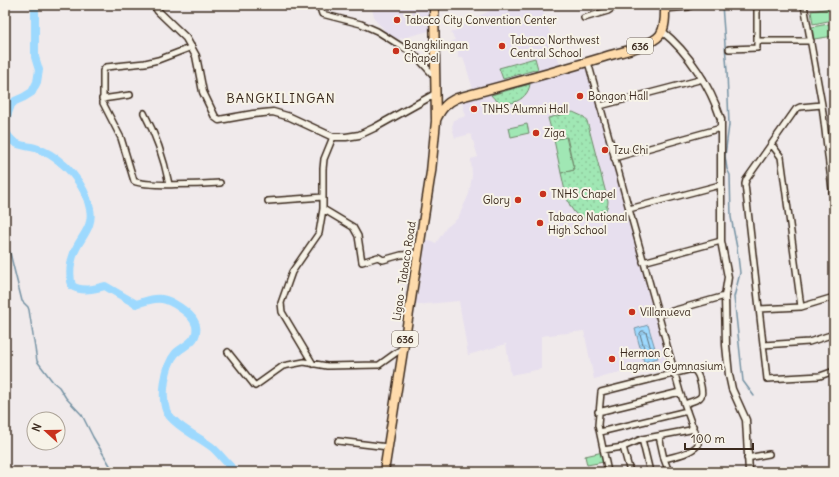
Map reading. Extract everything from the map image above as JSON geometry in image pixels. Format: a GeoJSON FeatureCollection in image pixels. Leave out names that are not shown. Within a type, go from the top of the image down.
{"type":"FeatureCollection","features":[{"type":"Feature","properties":{"kind":"main road","name":"636"},"geometry":{"type":"LineString","coordinates":[[434,5],[435,94]]}},
{"type":"Feature","properties":{"kind":"main road","name":"636"},"geometry":{"type":"LineString","coordinates":[[448,102],[646,44],[657,38],[662,31],[665,7]]}},
{"type":"Feature","properties":{"kind":"main road"},"geometry":{"type":"LineString","coordinates":[[435,94],[440,99],[448,102]]}},
{"type":"Feature","properties":{"kind":"main road","name":"Ligao - Tabaco Road"},"geometry":{"type":"LineString","coordinates":[[384,472],[431,172],[436,121],[435,94]]}},
{"type":"Feature","properties":{"kind":"main road","name":"Ligao - Tabaco Road"},"geometry":{"type":"LineString","coordinates":[[436,121],[441,110],[448,102]]}},
{"type":"Feature","properties":{"kind":"street"},"geometry":{"type":"LineString","coordinates":[[154,5],[158,12],[186,38],[192,47],[196,56],[203,92],[217,119],[222,121],[253,114],[273,112],[290,117],[333,138],[359,135],[435,94]]}},
{"type":"Feature","properties":{"kind":"street"},"geometry":{"type":"LineString","coordinates":[[319,5],[322,14],[369,28],[410,52],[420,60],[435,78]]}},
{"type":"Feature","properties":{"kind":"street"},"geometry":{"type":"LineString","coordinates":[[584,18],[608,11],[617,5]]}},
{"type":"Feature","properties":{"kind":"street"},"geometry":{"type":"LineString","coordinates":[[665,7],[689,7],[691,5]]}},
{"type":"Feature","properties":{"kind":"street"},"geometry":{"type":"LineString","coordinates":[[729,48],[757,48],[757,5]]}},
{"type":"Feature","properties":{"kind":"street"},"geometry":{"type":"LineString","coordinates":[[804,5],[822,105],[834,206]]}},
{"type":"Feature","properties":{"kind":"street"},"geometry":{"type":"LineString","coordinates":[[662,31],[673,40],[703,79],[717,106],[720,119],[721,241],[728,277],[725,296],[726,345],[732,389],[746,420],[749,472]]}},
{"type":"Feature","properties":{"kind":"street"},"geometry":{"type":"LineString","coordinates":[[757,41],[811,41]]}},
{"type":"Feature","properties":{"kind":"street"},"geometry":{"type":"LineString","coordinates":[[192,47],[158,60],[145,63],[106,66],[103,71],[102,99],[105,108],[121,138],[134,181],[142,184],[220,183]]}},
{"type":"Feature","properties":{"kind":"street"},"geometry":{"type":"LineString","coordinates":[[588,62],[680,392],[698,442],[698,446],[686,453],[664,459]]}},
{"type":"Feature","properties":{"kind":"street"},"geometry":{"type":"LineString","coordinates":[[600,106],[703,79]]}},
{"type":"Feature","properties":{"kind":"street"},"geometry":{"type":"LineString","coordinates":[[102,99],[130,95]]}},
{"type":"Feature","properties":{"kind":"street"},"geometry":{"type":"LineString","coordinates":[[822,105],[800,107],[796,109],[746,180],[745,184],[767,379],[820,376],[834,371]]}},
{"type":"Feature","properties":{"kind":"street"},"geometry":{"type":"LineString","coordinates":[[144,113],[152,127],[166,168],[169,184]]}},
{"type":"Feature","properties":{"kind":"street"},"geometry":{"type":"LineString","coordinates":[[614,158],[721,128]]}},
{"type":"Feature","properties":{"kind":"street"},"geometry":{"type":"LineString","coordinates":[[313,364],[282,312],[281,303],[296,266],[319,233],[323,209],[324,159],[333,138]]}},
{"type":"Feature","properties":{"kind":"street"},"geometry":{"type":"LineString","coordinates":[[772,145],[781,157],[801,307]]}},
{"type":"Feature","properties":{"kind":"street"},"geometry":{"type":"LineString","coordinates":[[629,209],[720,185]]}},
{"type":"Feature","properties":{"kind":"street"},"geometry":{"type":"LineString","coordinates":[[268,201],[323,197]]}},
{"type":"Feature","properties":{"kind":"street"},"geometry":{"type":"LineString","coordinates":[[323,209],[353,228],[358,236],[362,262],[378,258],[383,260],[402,255],[418,254]]}},
{"type":"Feature","properties":{"kind":"street"},"geometry":{"type":"LineString","coordinates":[[643,262],[721,241]]}},
{"type":"Feature","properties":{"kind":"street"},"geometry":{"type":"LineString","coordinates":[[658,315],[725,296]]}},
{"type":"Feature","properties":{"kind":"street"},"geometry":{"type":"LineString","coordinates":[[760,309],[801,307],[834,298]]}},
{"type":"Feature","properties":{"kind":"street"},"geometry":{"type":"LineString","coordinates":[[763,345],[809,342],[834,334]]}},
{"type":"Feature","properties":{"kind":"street"},"geometry":{"type":"LineString","coordinates":[[228,352],[255,386],[283,366],[304,362],[327,366],[379,365],[404,348]]}},
{"type":"Feature","properties":{"kind":"street"},"geometry":{"type":"LineString","coordinates":[[605,471],[598,425],[601,392],[675,373],[694,370],[698,376],[703,392],[700,398],[685,404]]}},
{"type":"Feature","properties":{"kind":"street"},"geometry":{"type":"LineString","coordinates":[[598,412],[680,392]]}},
{"type":"Feature","properties":{"kind":"street"},"geometry":{"type":"LineString","coordinates":[[600,432],[687,411]]}},
{"type":"Feature","properties":{"kind":"street"},"geometry":{"type":"LineString","coordinates":[[603,450],[623,447],[642,439],[690,430],[692,426]]}},
{"type":"Feature","properties":{"kind":"street"},"geometry":{"type":"LineString","coordinates":[[658,436],[669,472]]}},
{"type":"Feature","properties":{"kind":"street"},"geometry":{"type":"LineString","coordinates":[[642,439],[650,472]]}},
{"type":"Feature","properties":{"kind":"street"},"geometry":{"type":"LineString","coordinates":[[338,441],[388,447]]}},
{"type":"Feature","properties":{"kind":"street"},"geometry":{"type":"LineString","coordinates":[[623,447],[630,472]]}},
{"type":"Feature","properties":{"kind":"street"},"geometry":{"type":"LineString","coordinates":[[747,458],[769,454]]}},
{"type":"Feature","properties":{"kind":"shaded area"},"geometry":{"type":"Polygon","coordinates":[[[371,5],[429,5],[429,31],[395,40],[382,32],[384,29],[375,20],[371,5]]]}},
{"type":"Feature","properties":{"kind":"shaded area","name":"Tabaco Northwest Central School"},"geometry":{"type":"Polygon","coordinates":[[[501,5],[541,5],[560,65],[473,89],[463,57],[458,58],[458,49],[451,50],[450,43],[455,40],[451,33],[468,22],[501,5]]]}},
{"type":"Feature","properties":{"kind":"shaded area","name":"Tabaco National High School"},"geometry":{"type":"Polygon","coordinates":[[[586,67],[667,361],[594,379],[584,331],[541,336],[541,369],[511,375],[506,344],[468,355],[459,301],[416,305],[426,240],[436,243],[446,228],[458,218],[469,194],[472,176],[471,159],[478,157],[471,134],[455,138],[452,127],[454,120],[466,116],[462,102],[586,67]]]}},
{"type":"Feature","properties":{"kind":"green space"},"geometry":{"type":"Polygon","coordinates":[[[831,8],[833,20],[813,24],[811,11],[831,8]]]}},
{"type":"Feature","properties":{"kind":"green space"},"geometry":{"type":"Polygon","coordinates":[[[834,23],[834,36],[814,39],[812,27],[834,23]]]}},
{"type":"Feature","properties":{"kind":"green space"},"geometry":{"type":"Polygon","coordinates":[[[535,58],[538,69],[503,79],[499,68],[535,58]]]}},
{"type":"Feature","properties":{"kind":"green space"},"geometry":{"type":"Polygon","coordinates":[[[530,84],[525,96],[514,102],[501,103],[491,95],[530,84]]]}},
{"type":"Feature","properties":{"kind":"green space"},"geometry":{"type":"Polygon","coordinates":[[[573,112],[584,117],[587,121],[608,201],[607,207],[600,216],[590,219],[579,216],[571,208],[561,173],[574,170],[567,137],[554,140],[548,118],[573,112]]]}},
{"type":"Feature","properties":{"kind":"green space"},"geometry":{"type":"Polygon","coordinates":[[[527,124],[529,133],[511,137],[509,128],[527,124]]]}},
{"type":"Feature","properties":{"kind":"green space"},"geometry":{"type":"Polygon","coordinates":[[[566,137],[574,170],[561,173],[554,140],[566,137]]]}},
{"type":"Feature","properties":{"kind":"green space"},"geometry":{"type":"Polygon","coordinates":[[[603,452],[604,462],[587,465],[585,456],[603,452]]]}},
{"type":"Feature","properties":{"kind":"water"},"geometry":{"type":"Polygon","coordinates":[[[648,325],[658,358],[644,362],[635,329],[648,325]]]}},
{"type":"Feature","properties":{"kind":"waterway"},"geometry":{"type":"LineString","coordinates":[[5,121],[11,105],[15,101],[32,92],[37,82],[39,70],[35,57],[35,5]]}},
{"type":"Feature","properties":{"kind":"waterway"},"geometry":{"type":"LineString","coordinates":[[722,5],[729,125],[725,156],[727,169],[730,175],[731,217],[740,273],[734,297],[743,381],[754,396]]}},
{"type":"Feature","properties":{"kind":"waterway"},"geometry":{"type":"LineString","coordinates":[[5,130],[12,141],[20,145],[41,150],[58,160],[78,182],[87,199],[91,216],[90,222],[73,257],[70,274],[72,286],[80,289],[92,289],[105,286],[136,304],[155,299],[166,300],[180,307],[192,318],[196,326],[195,336],[175,354],[166,373],[164,389],[166,410],[173,420],[213,448],[237,472]]}},
{"type":"Feature","properties":{"kind":"waterway"},"geometry":{"type":"LineString","coordinates":[[5,244],[10,253],[22,301],[29,310],[37,361],[53,382],[59,387],[66,398],[82,415],[114,472]]}},
{"type":"Feature","properties":{"kind":"place","name":"Tabaco City Convention Center"},"geometry":{"type":"Point","coordinates":[397,20]}},
{"type":"Feature","properties":{"kind":"place","name":"Tabaco Northwest Central School"},"geometry":{"type":"Point","coordinates":[502,46]}},
{"type":"Feature","properties":{"kind":"place","name":"Bangkilingan Chapel"},"geometry":{"type":"Point","coordinates":[396,51]}},
{"type":"Feature","properties":{"kind":"place","name":"Bongon Hall"},"geometry":{"type":"Point","coordinates":[580,96]}},
{"type":"Feature","properties":{"kind":"place","name":"TNHS Alumni Hall"},"geometry":{"type":"Point","coordinates":[474,109]}},
{"type":"Feature","properties":{"kind":"place","name":"Ziga"},"geometry":{"type":"Point","coordinates":[536,133]}},
{"type":"Feature","properties":{"kind":"place","name":"Tzu Chi"},"geometry":{"type":"Point","coordinates":[605,150]}},
{"type":"Feature","properties":{"kind":"place","name":"TNHS Chapel"},"geometry":{"type":"Point","coordinates":[543,194]}},
{"type":"Feature","properties":{"kind":"place","name":"Glory"},"geometry":{"type":"Point","coordinates":[518,200]}},
{"type":"Feature","properties":{"kind":"place","name":"Tabaco National High School"},"geometry":{"type":"Point","coordinates":[540,223]}},
{"type":"Feature","properties":{"kind":"place","name":"Villanueva"},"geometry":{"type":"Point","coordinates":[632,312]}},
{"type":"Feature","properties":{"kind":"place","name":"Hermon C. Lagman Gymnasium"},"geometry":{"type":"Point","coordinates":[612,359]}},
{"type":"Feature","properties":{"kind":"district","name":"BANGKILINGAN"},"geometry":{"type":"Point","coordinates":[281,98]}}]}
